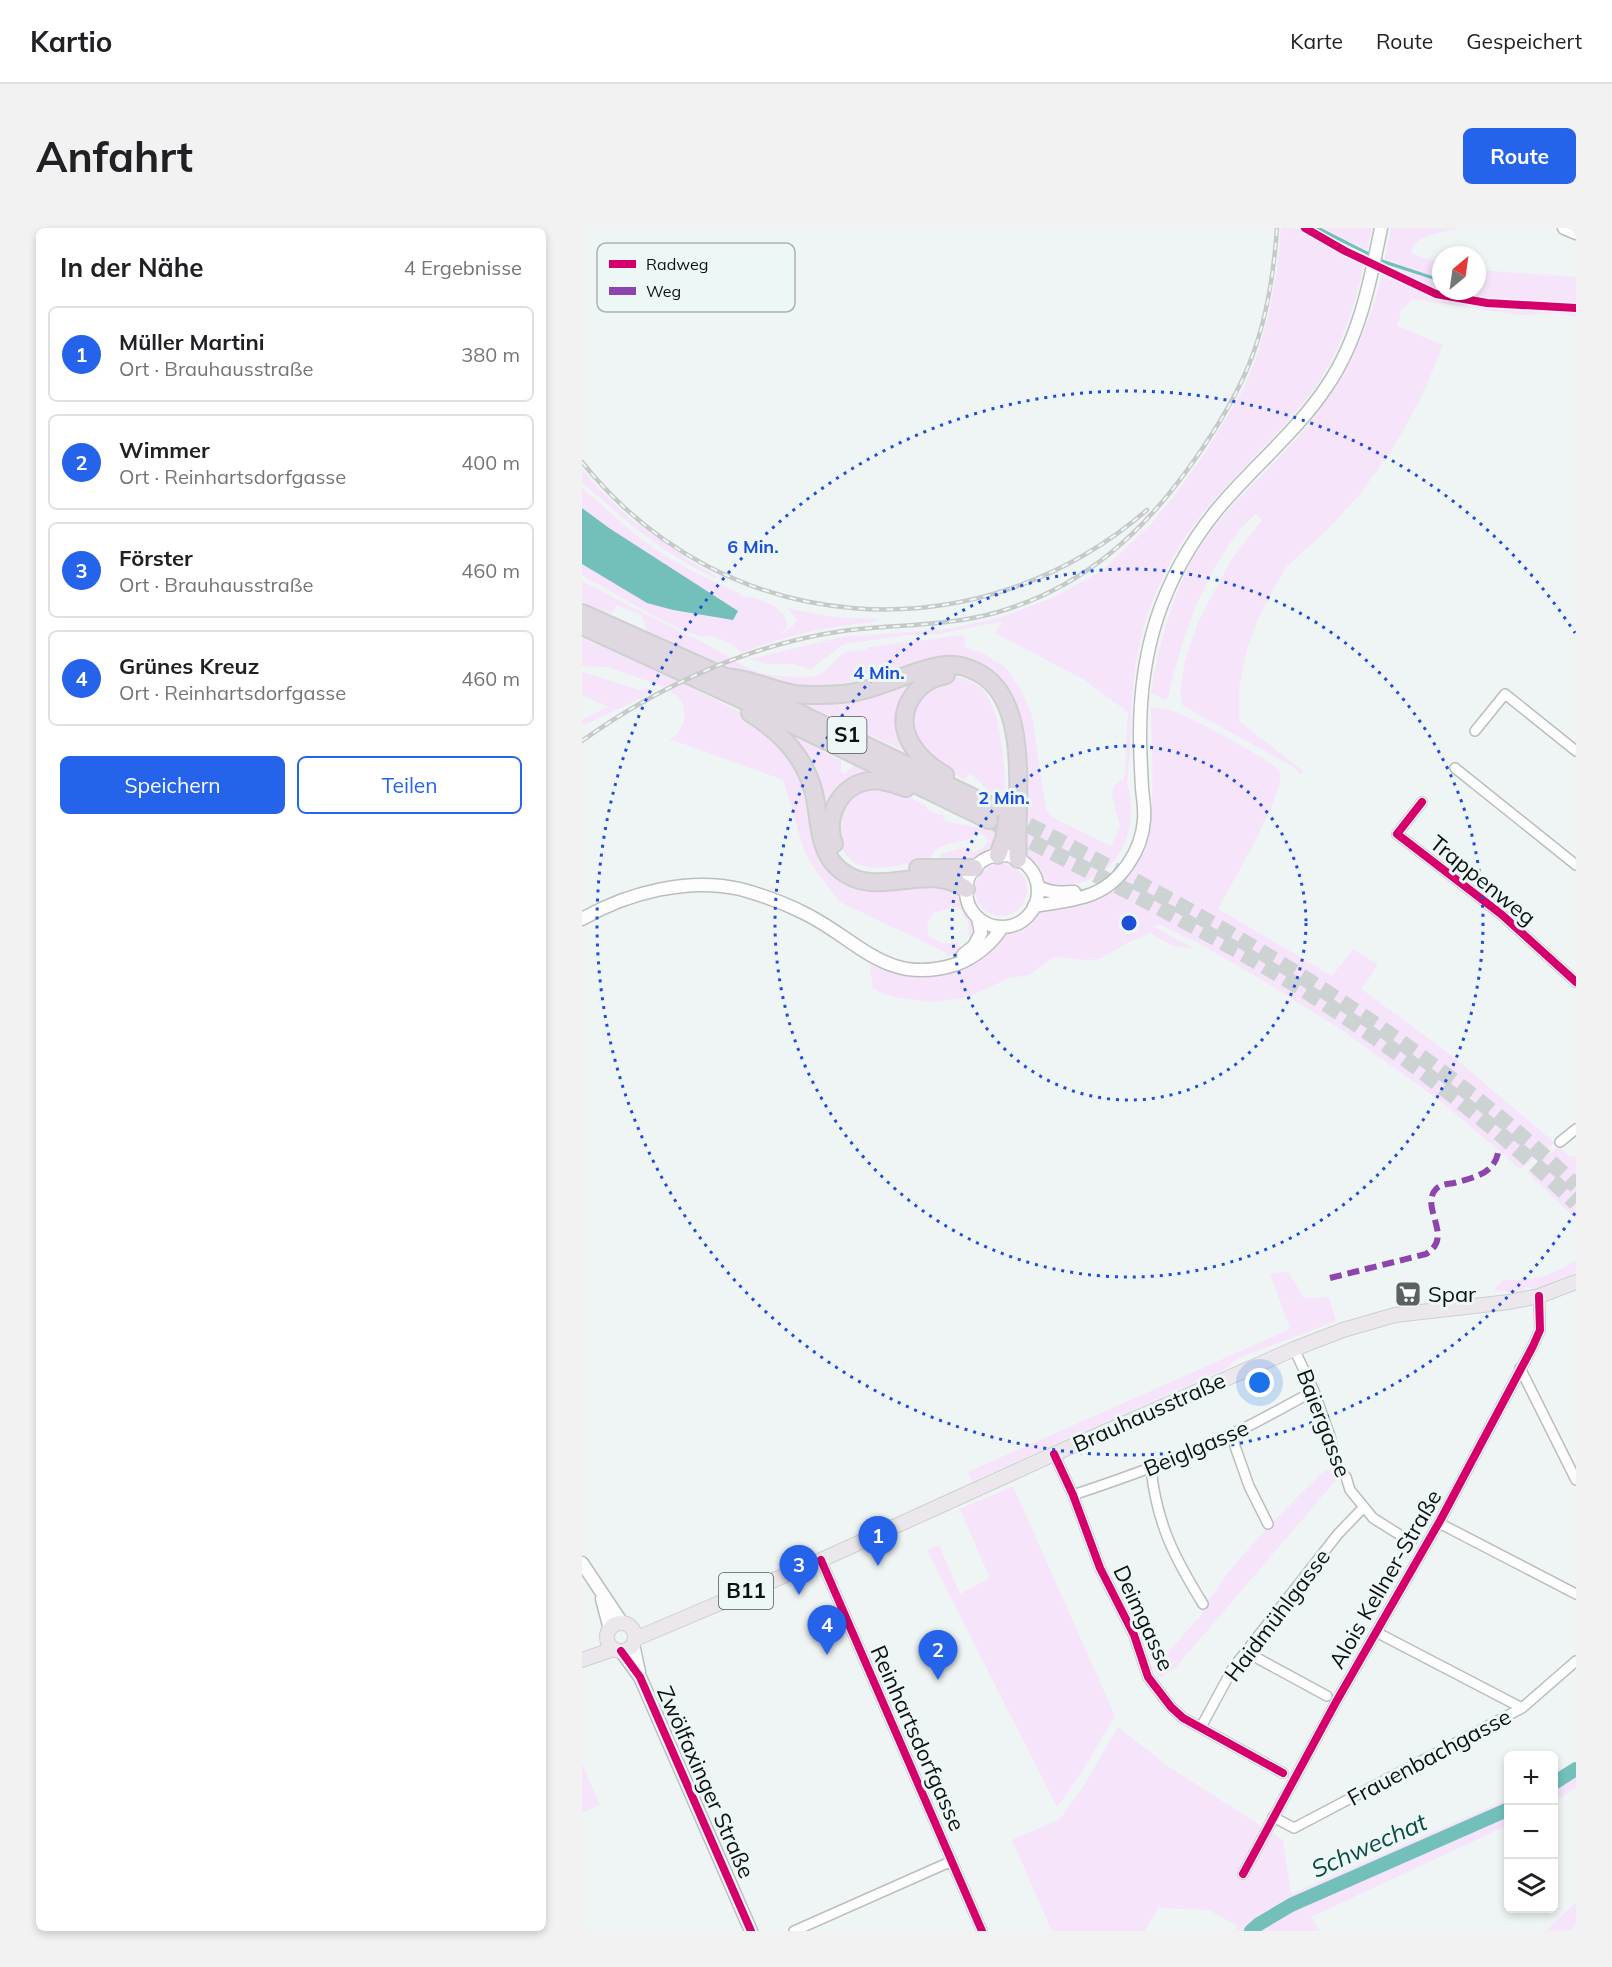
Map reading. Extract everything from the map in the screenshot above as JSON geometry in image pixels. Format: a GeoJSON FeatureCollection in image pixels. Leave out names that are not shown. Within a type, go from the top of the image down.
{"type":"FeatureCollection","features":[{"type":"Feature","properties":{"kind":"highway","name":"S1"},"geometry":{"type":"LineString","coordinates":[[582,613],[725,677],[969,795],[992,814],[944,798],[736,697],[582,626]]}},
{"type":"Feature","properties":{"kind":"highway"},"geometry":{"type":"LineString","coordinates":[[725,677],[742,678],[795,694],[819,695],[865,690],[925,670],[948,665],[967,667],[983,675],[998,687],[1007,705],[1015,738],[1019,796],[1016,842],[1018,859]]}},
{"type":"Feature","properties":{"kind":"highway"},"geometry":{"type":"LineString","coordinates":[[969,795],[954,780],[939,772],[922,757],[910,744],[906,735],[904,715],[915,690],[930,679],[948,674],[964,675],[979,683],[990,694],[997,708],[1005,737],[1009,766],[1010,804],[1004,839],[998,855]]}},
{"type":"Feature","properties":{"kind":"highway"},"geometry":{"type":"LineString","coordinates":[[736,697],[749,712],[783,737],[799,756],[814,794],[821,838],[828,855],[838,868],[851,878],[867,882],[884,883],[934,877],[954,881],[966,889]]}},
{"type":"Feature","properties":{"kind":"highway"},"geometry":{"type":"LineString","coordinates":[[944,798],[885,782],[869,781],[856,785],[843,795],[832,813],[830,829],[834,844],[844,861],[855,869],[869,874],[883,875],[912,868],[974,868]]}},
{"type":"Feature","properties":{"kind":"main road"},"geometry":{"type":"LineString","coordinates":[[1564,228],[1576,233]]}},
{"type":"Feature","properties":{"kind":"main road"},"geometry":{"type":"LineString","coordinates":[[1034,906],[1093,894],[1110,884],[1122,872],[1138,846],[1142,834],[1145,805],[1142,791],[1140,733],[1147,654],[1172,581],[1190,547],[1216,511],[1290,434],[1329,384],[1356,330],[1372,273],[1380,233]]}},
{"type":"Feature","properties":{"kind":"main road"},"geometry":{"type":"LineString","coordinates":[[1038,887],[1059,893],[1073,892],[1096,884],[1109,875],[1120,863],[1133,839],[1142,791]]}},
{"type":"Feature","properties":{"kind":"main road"},"geometry":{"type":"LineString","coordinates":[[998,855],[1018,859],[1032,871],[1038,887],[1038,897],[1029,915],[1022,921],[1012,926],[992,926],[978,918],[969,906],[966,889],[968,877],[981,861],[998,855]]}},
{"type":"Feature","properties":{"kind":"main road"},"geometry":{"type":"LineString","coordinates":[[582,919],[626,898],[667,888],[702,886],[738,889],[773,899],[806,914],[872,957],[892,966],[912,970],[931,970],[963,962],[977,953],[1002,927]]}},
{"type":"Feature","properties":{"kind":"main road"},"geometry":{"type":"LineString","coordinates":[[948,967],[974,946],[981,933],[978,918]]}},
{"type":"Feature","properties":{"kind":"main road","name":"Brauhausstraße"},"geometry":{"type":"LineString","coordinates":[[582,1655],[622,1637],[671,1623],[821,1560],[1054,1454],[1294,1349],[1343,1330],[1395,1315],[1509,1302],[1539,1296],[1576,1282]]}},
{"type":"Feature","properties":{"kind":"main road"},"geometry":{"type":"LineString","coordinates":[[582,1563],[598,1587],[622,1637]]}},
{"type":"Feature","properties":{"kind":"main road","name":"Brauhausstraße"},"geometry":{"type":"LineString","coordinates":[[582,1660],[622,1637]]}},
{"type":"Feature","properties":{"kind":"main road","name":"Zwölfaxinger Straße"},"geometry":{"type":"LineString","coordinates":[[622,1637],[751,1931]]}},
{"type":"Feature","properties":{"kind":"street"},"geometry":{"type":"LineString","coordinates":[[1475,731],[1505,694],[1576,751]]}},
{"type":"Feature","properties":{"kind":"street"},"geometry":{"type":"LineString","coordinates":[[1455,768],[1576,865]]}},
{"type":"Feature","properties":{"kind":"street","name":"Trappenweg"},"geometry":{"type":"LineString","coordinates":[[1422,802],[1397,834],[1501,914],[1576,982]]}},
{"type":"Feature","properties":{"kind":"street"},"geometry":{"type":"LineString","coordinates":[[1560,1142],[1576,1130]]}},
{"type":"Feature","properties":{"kind":"street","name":"Alois Kellner-Straße"},"geometry":{"type":"LineString","coordinates":[[1243,1874],[1376,1632],[1439,1523],[1540,1330],[1539,1296]]}},
{"type":"Feature","properties":{"kind":"street","name":"Baiergasse"},"geometry":{"type":"LineString","coordinates":[[1294,1349],[1314,1391],[1330,1436],[1336,1463],[1346,1477],[1350,1490],[1363,1508],[1384,1526],[1411,1542]]}},
{"type":"Feature","properties":{"kind":"street"},"geometry":{"type":"LineString","coordinates":[[1520,1368],[1576,1480]]}},
{"type":"Feature","properties":{"kind":"street","name":"Beiglgasse"},"geometry":{"type":"LineString","coordinates":[[1073,1495],[1151,1469],[1231,1435],[1314,1391]]}},
{"type":"Feature","properties":{"kind":"street"},"geometry":{"type":"LineString","coordinates":[[1231,1435],[1249,1486],[1268,1524]]}},
{"type":"Feature","properties":{"kind":"street","name":"Deimgasse"},"geometry":{"type":"LineString","coordinates":[[1054,1454],[1073,1495],[1101,1568],[1134,1635],[1148,1677],[1170,1707],[1183,1718],[1283,1773]]}},
{"type":"Feature","properties":{"kind":"street"},"geometry":{"type":"LineString","coordinates":[[1151,1469],[1162,1526],[1172,1550],[1203,1604]]}},
{"type":"Feature","properties":{"kind":"street","name":"Haidmühlgasse"},"geometry":{"type":"LineString","coordinates":[[1201,1728],[1233,1668],[1338,1534],[1363,1508]]}},
{"type":"Feature","properties":{"kind":"street"},"geometry":{"type":"LineString","coordinates":[[1439,1523],[1576,1594]]}},
{"type":"Feature","properties":{"kind":"street","name":"Reinhartsdorfgasse"},"geometry":{"type":"LineString","coordinates":[[821,1560],[982,1931]]}},
{"type":"Feature","properties":{"kind":"street"},"geometry":{"type":"LineString","coordinates":[[1376,1632],[1522,1708]]}},
{"type":"Feature","properties":{"kind":"street"},"geometry":{"type":"LineString","coordinates":[[1246,1652],[1327,1696]]}},
{"type":"Feature","properties":{"kind":"street","name":"Frauenbachgasse"},"geometry":{"type":"LineString","coordinates":[[1273,1817],[1294,1827],[1522,1708],[1576,1661]]}},
{"type":"Feature","properties":{"kind":"street"},"geometry":{"type":"LineString","coordinates":[[794,1931],[952,1861]]}},
{"type":"Feature","properties":{"kind":"shaded area"},"geometry":{"type":"Polygon","coordinates":[[[1281,228],[1295,228],[1351,259],[1364,263],[1354,302],[1333,357],[1312,391],[1199,519],[1184,539],[1158,586],[1144,627],[1135,668],[1127,782],[1131,803],[1130,824],[1125,842],[1116,859],[1102,872],[1086,881],[1066,885],[1044,882],[1033,863],[1022,854],[1022,731],[1009,691],[988,668],[965,659],[891,675],[794,688],[740,673],[648,632],[641,615],[617,605],[612,613],[604,612],[582,602],[582,581],[745,666],[775,676],[814,676],[822,673],[840,656],[850,651],[864,651],[869,647],[963,635],[964,647],[984,654],[1006,668],[1024,695],[1032,716],[1046,810],[1053,818],[1111,846],[1120,827],[1112,795],[1115,785],[1124,778],[1128,712],[1083,679],[995,633],[1004,621],[938,634],[908,635],[850,643],[841,646],[811,669],[793,664],[766,664],[750,659],[842,637],[948,629],[1002,617],[1052,598],[1103,570],[1150,525],[1176,494],[1207,450],[1242,392],[1257,356],[1269,314],[1277,271],[1281,228]]]}},
{"type":"Feature","properties":{"kind":"shaded area"},"geometry":{"type":"Polygon","coordinates":[[[1322,228],[1372,228],[1367,250],[1322,228]]]}},
{"type":"Feature","properties":{"kind":"shaded area"},"geometry":{"type":"Polygon","coordinates":[[[1391,228],[1459,228],[1424,237],[1418,241],[1411,252],[1432,260],[1432,288],[1400,275],[1401,265],[1385,259],[1391,228]]]}},
{"type":"Feature","properties":{"kind":"shaded area"},"geometry":{"type":"Polygon","coordinates":[[[1486,271],[1576,277],[1576,305],[1486,300],[1486,271]]]}},
{"type":"Feature","properties":{"kind":"shaded area"},"geometry":{"type":"Polygon","coordinates":[[[1383,272],[1432,294],[1432,300],[1456,300],[1498,306],[1576,309],[1576,317],[1560,313],[1520,315],[1413,299],[1402,309],[1397,326],[1443,345],[1425,389],[1387,457],[1359,495],[1328,529],[1286,567],[1259,617],[1247,649],[1239,686],[1239,721],[1303,771],[1301,774],[1292,766],[1183,706],[1180,693],[1185,660],[1199,620],[1230,562],[1262,520],[1255,514],[1238,532],[1224,553],[1199,599],[1181,649],[1168,697],[1165,700],[1151,693],[1169,616],[1192,561],[1221,519],[1321,409],[1358,345],[1376,298],[1383,272]]]}},
{"type":"Feature","properties":{"kind":"shaded area"},"geometry":{"type":"Polygon","coordinates":[[[582,469],[601,491],[633,521],[717,577],[696,569],[678,558],[629,523],[582,482],[582,469]]]}},
{"type":"Feature","properties":{"kind":"shaded area"},"geometry":{"type":"Polygon","coordinates":[[[582,488],[638,537],[667,557],[741,596],[751,597],[775,606],[786,620],[787,627],[781,634],[793,626],[797,619],[787,608],[831,617],[878,619],[875,622],[807,632],[741,653],[736,647],[722,640],[699,636],[684,630],[654,616],[582,575],[582,488]]]}},
{"type":"Feature","properties":{"kind":"shaded area"},"geometry":{"type":"Polygon","coordinates":[[[582,638],[658,671],[752,718],[791,751],[837,871],[925,880],[960,892],[973,920],[974,937],[971,938],[968,935],[969,924],[958,907],[934,912],[927,923],[928,936],[942,943],[958,943],[962,949],[947,957],[945,952],[840,902],[813,867],[804,850],[783,780],[673,740],[669,741],[678,733],[685,719],[683,705],[678,696],[659,685],[607,667],[582,666],[582,638]]]}},
{"type":"Feature","properties":{"kind":"shaded area"},"geometry":{"type":"Polygon","coordinates":[[[582,672],[640,690],[646,688],[654,692],[582,726],[582,720],[608,707],[582,695],[582,672]]]}},
{"type":"Feature","properties":{"kind":"shaded area"},"geometry":{"type":"Polygon","coordinates":[[[951,676],[961,678],[983,690],[993,707],[998,725],[1005,793],[1001,833],[995,846],[984,855],[969,860],[940,859],[941,854],[967,847],[973,852],[981,849],[989,841],[979,831],[971,838],[939,847],[927,860],[869,868],[853,862],[838,842],[837,813],[843,803],[861,791],[874,788],[899,791],[926,806],[927,810],[945,816],[943,821],[985,829],[999,800],[969,772],[964,780],[938,764],[910,733],[916,695],[951,676]]]}},
{"type":"Feature","properties":{"kind":"shaded area"},"geometry":{"type":"Polygon","coordinates":[[[916,680],[908,690],[900,708],[901,725],[913,755],[796,700],[916,680]]]}},
{"type":"Feature","properties":{"kind":"shaded area"},"geometry":{"type":"Polygon","coordinates":[[[1151,707],[1169,710],[1209,728],[1263,758],[1280,772],[1280,782],[1266,818],[1218,909],[1332,976],[1353,949],[1378,965],[1361,989],[1451,1055],[1555,1143],[1520,1169],[1443,1103],[1342,1030],[1257,977],[1200,944],[1159,924],[1154,927],[1195,949],[1171,945],[1150,933],[1100,959],[1054,957],[1029,975],[1009,978],[968,997],[931,1002],[883,994],[873,988],[870,965],[911,976],[953,972],[979,960],[1008,931],[1023,925],[1037,911],[1092,902],[1109,893],[1124,880],[1140,856],[1150,821],[1153,783],[1151,707]]]}},
{"type":"Feature","properties":{"kind":"shaded area"},"geometry":{"type":"Polygon","coordinates":[[[785,731],[841,761],[841,772],[845,774],[854,765],[881,776],[866,776],[825,820],[785,731]]]}},
{"type":"Feature","properties":{"kind":"shaded area"},"geometry":{"type":"Polygon","coordinates":[[[1001,864],[1015,868],[1023,876],[1027,890],[1023,904],[1015,912],[1001,916],[987,912],[979,904],[975,890],[979,876],[987,868],[1001,864]]]}},
{"type":"Feature","properties":{"kind":"shaded area"},"geometry":{"type":"Polygon","coordinates":[[[1559,1146],[1569,1156],[1576,1157],[1576,1219],[1527,1172],[1559,1146]]]}},
{"type":"Feature","properties":{"kind":"shaded area"},"geometry":{"type":"Polygon","coordinates":[[[1576,1260],[1576,1272],[1538,1289],[1526,1287],[1521,1293],[1494,1290],[1503,1280],[1541,1277],[1576,1260]]]}},
{"type":"Feature","properties":{"kind":"shaded area"},"geometry":{"type":"Polygon","coordinates":[[[1288,1272],[1304,1298],[1329,1297],[1336,1321],[1238,1358],[1225,1369],[972,1481],[968,1472],[1290,1329],[1270,1274],[1288,1272]]]}},
{"type":"Feature","properties":{"kind":"shaded area"},"geometry":{"type":"Polygon","coordinates":[[[1331,1467],[1336,1480],[1175,1668],[1158,1679],[1152,1667],[1157,1665],[1203,1613],[1199,1607],[1209,1600],[1232,1568],[1275,1520],[1331,1467]]]}},
{"type":"Feature","properties":{"kind":"shaded area"},"geometry":{"type":"Polygon","coordinates":[[[1013,1486],[1115,1716],[1080,1775],[1057,1807],[927,1550],[939,1545],[960,1594],[990,1578],[960,1509],[1013,1486]]]}},
{"type":"Feature","properties":{"kind":"shaded area"},"geometry":{"type":"Polygon","coordinates":[[[1118,1727],[1169,1767],[1283,1840],[1291,1894],[1504,1801],[1504,1827],[1311,1917],[1320,1931],[1235,1931],[1238,1926],[1209,1910],[1158,1908],[1145,1931],[1052,1931],[1012,1840],[1060,1819],[1085,1784],[1118,1727]]]}},
{"type":"Feature","properties":{"kind":"shaded area"},"geometry":{"type":"Polygon","coordinates":[[[582,1764],[600,1805],[582,1813],[582,1764]]]}},
{"type":"Feature","properties":{"kind":"shaded area"},"geometry":{"type":"Polygon","coordinates":[[[1576,1764],[1576,1788],[1558,1799],[1558,1774],[1576,1764]]]}},
{"type":"Feature","properties":{"kind":"shaded area"},"geometry":{"type":"Polygon","coordinates":[[[1576,1902],[1576,1930],[1546,1931],[1576,1902]]]}},
{"type":"Feature","properties":{"kind":"water"},"geometry":{"type":"Polygon","coordinates":[[[1313,228],[1321,228],[1384,260],[1432,276],[1432,279],[1388,265],[1313,228]]]}},
{"type":"Feature","properties":{"kind":"water"},"geometry":{"type":"Polygon","coordinates":[[[582,508],[609,528],[738,611],[733,620],[673,610],[647,603],[582,564],[582,508]]]}},
{"type":"Feature","properties":{"kind":"waterway","name":"Schwechat"},"geometry":{"type":"LineString","coordinates":[[1558,1780],[1576,1769]]}},
{"type":"Feature","properties":{"kind":"waterway","name":"Schwechat"},"geometry":{"type":"LineString","coordinates":[[1251,1931],[1291,1905],[1504,1811]]}},
{"type":"Feature","properties":{"kind":"tunnel"},"geometry":{"type":"LineString","coordinates":[[1007,814],[1233,935],[1376,1025],[1512,1128],[1576,1186]]}},
{"type":"Feature","properties":{"kind":"tunnel"},"geometry":{"type":"LineString","coordinates":[[989,820],[1186,922],[1263,965],[1338,1012],[1444,1088],[1512,1144],[1576,1203]]}},
{"type":"Feature","properties":{"kind":"railway"},"geometry":{"type":"LineString","coordinates":[[582,741],[641,703],[739,657],[808,637],[843,631],[940,623],[998,612],[1058,588],[1109,554],[1154,512],[1174,488],[1227,410],[1253,354],[1263,323],[1272,276],[1277,228]]}},
{"type":"Feature","properties":{"kind":"railway"},"geometry":{"type":"LineString","coordinates":[[582,462],[640,521],[707,566],[779,595],[854,608],[931,607],[1007,590],[1080,557],[1147,510]]}},
{"type":"Feature","properties":{"kind":"marked path"},"geometry":{"type":"LineString","coordinates":[[1330,1278],[1426,1254],[1434,1247],[1437,1239],[1431,1204],[1436,1189],[1442,1185],[1481,1174],[1492,1166],[1498,1153]]}},
{"type":"Feature","properties":{"kind":"cycle path"},"geometry":{"type":"LineString","coordinates":[[1305,228],[1345,251],[1436,294],[1487,303],[1576,308]]}},
{"type":"Feature","properties":{"kind":"cycle path"},"geometry":{"type":"LineString","coordinates":[[1422,802],[1397,834],[1501,914],[1576,982]]}},
{"type":"Feature","properties":{"kind":"cycle path"},"geometry":{"type":"LineString","coordinates":[[1243,1874],[1336,1702],[1441,1519],[1533,1346],[1540,1330],[1539,1296]]}},
{"type":"Feature","properties":{"kind":"cycle path"},"geometry":{"type":"LineString","coordinates":[[1054,1454],[1073,1495],[1100,1568],[1134,1635],[1148,1677],[1171,1707],[1183,1718],[1283,1773]]}},
{"type":"Feature","properties":{"kind":"cycle path"},"geometry":{"type":"LineString","coordinates":[[821,1560],[982,1931]]}},
{"type":"Feature","properties":{"kind":"cycle path"},"geometry":{"type":"LineString","coordinates":[[621,1651],[640,1677],[751,1931]]}},
{"type":"Feature","properties":{"kind":"place","name":"Spar"},"geometry":{"type":"Point","coordinates":[1408,1294]}},
{"type":"Feature","properties":{"kind":"place","name":"Müller Martini"},"geometry":{"type":"Point","coordinates":[878,1566]}},
{"type":"Feature","properties":{"kind":"place","name":"Förster"},"geometry":{"type":"Point","coordinates":[799,1595]}},
{"type":"Feature","properties":{"kind":"place","name":"Grünes Kreuz"},"geometry":{"type":"Point","coordinates":[827,1655]}},
{"type":"Feature","properties":{"kind":"place","name":"Wimmer"},"geometry":{"type":"Point","coordinates":[938,1680]}}]}
